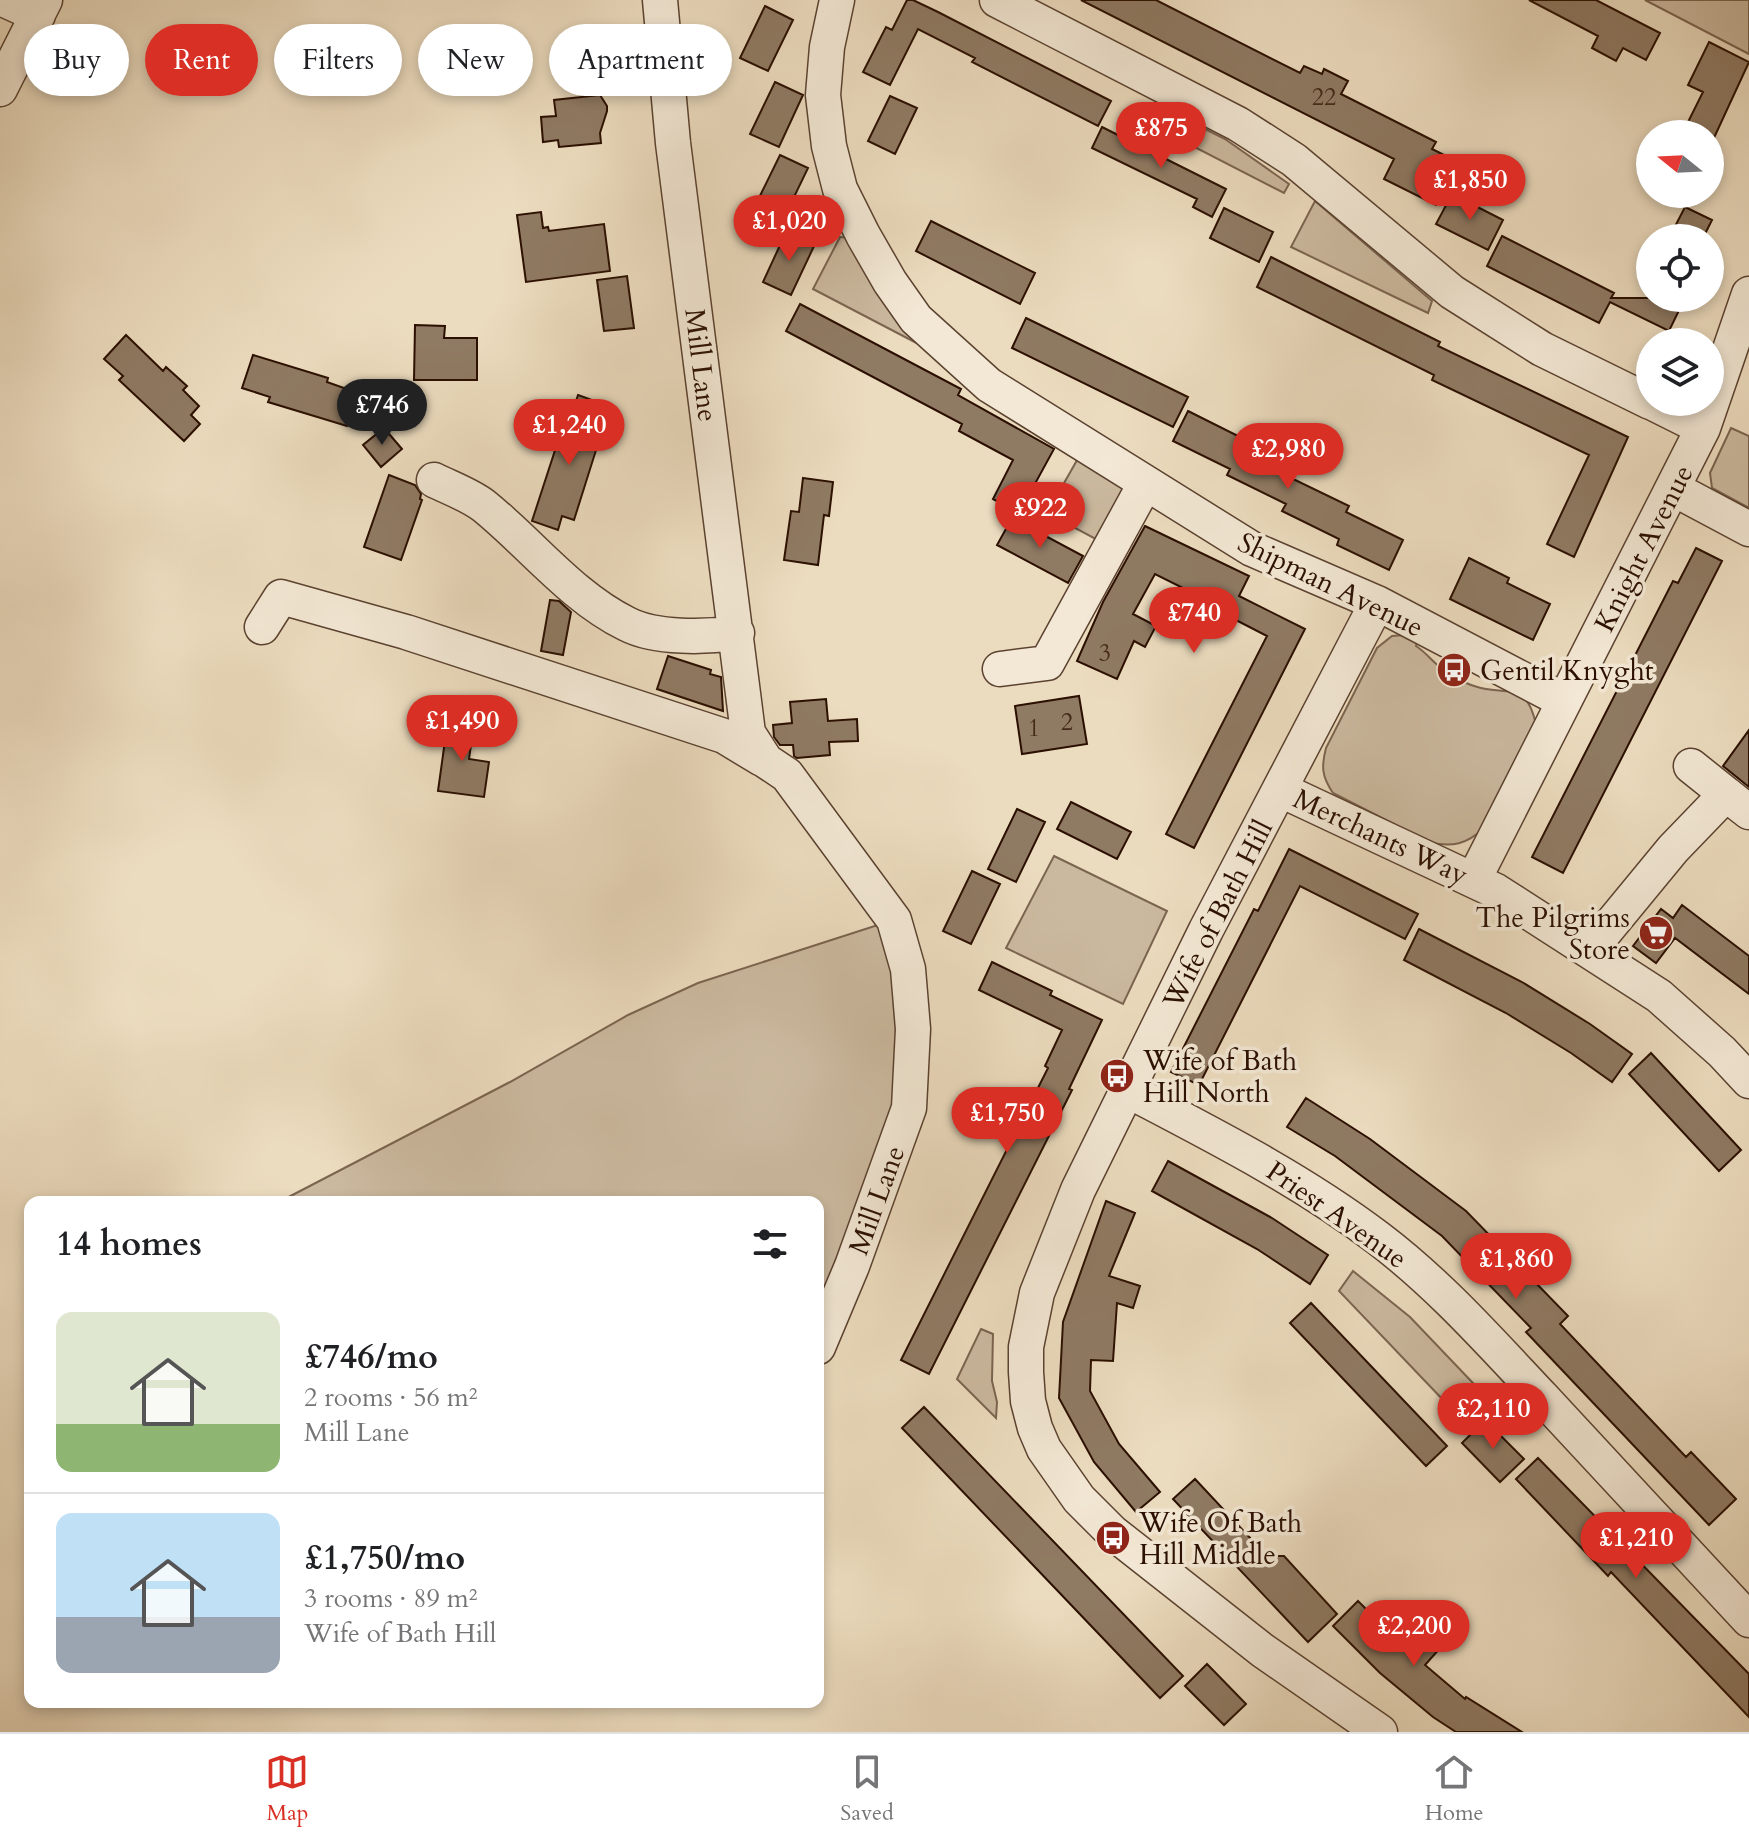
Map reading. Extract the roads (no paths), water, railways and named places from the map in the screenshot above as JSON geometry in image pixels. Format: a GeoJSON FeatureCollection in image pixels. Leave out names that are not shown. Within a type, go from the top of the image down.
{"type":"FeatureCollection","features":[{"type":"Feature","properties":{"kind":"street"},"geometry":{"type":"LineString","coordinates":[[0,89],[41,7],[5,0]]}},
{"type":"Feature","properties":{"kind":"street","name":"Mill Lane"},"geometry":{"type":"LineString","coordinates":[[660,0],[673,143],[748,733],[766,761]]}},
{"type":"Feature","properties":{"kind":"street","name":"Shipman Avenue"},"geometry":{"type":"LineString","coordinates":[[837,0],[827,47],[823,95],[829,146],[840,189],[890,282],[916,319],[989,385],[1252,549],[1377,603],[1564,701]]}},
{"type":"Feature","properties":{"kind":"street"},"geometry":{"type":"LineString","coordinates":[[997,0],[1238,124],[1294,160],[1452,292],[1542,349],[1636,395]]}},
{"type":"Feature","properties":{"kind":"street","name":"Knight Avenue"},"geometry":{"type":"LineString","coordinates":[[1474,879],[1703,428],[1749,294]]}},
{"type":"Feature","properties":{"kind":"street"},"geometry":{"type":"LineString","coordinates":[[1679,416],[1703,428]]}},
{"type":"Feature","properties":{"kind":"street"},"geometry":{"type":"LineString","coordinates":[[434,480],[481,503],[590,599],[629,625],[702,637],[737,633]]}},
{"type":"Feature","properties":{"kind":"street"},"geometry":{"type":"LineString","coordinates":[[1000,669],[1047,663],[1145,484]]}},
{"type":"Feature","properties":{"kind":"street"},"geometry":{"type":"LineString","coordinates":[[1674,489],[1749,529]]}},
{"type":"Feature","properties":{"kind":"street","name":"Mill Lane"},"geometry":{"type":"LineString","coordinates":[[262,627],[281,597],[406,632],[724,736],[787,775],[894,920],[908,969],[911,997],[913,1029],[909,1108],[852,1266],[824,1333]]}},
{"type":"Feature","properties":{"kind":"street","name":"Wife of Bath Hill"},"geometry":{"type":"LineString","coordinates":[[1370,1729],[1262,1650],[1112,1532],[1079,1499],[1044,1449],[1035,1428],[1028,1401],[1026,1347],[1037,1293],[1078,1190],[1206,930],[1377,603]]}},
{"type":"Feature","properties":{"kind":"street"},"geometry":{"type":"LineString","coordinates":[[1589,951],[1673,849],[1737,803],[1691,766]]}},
{"type":"Feature","properties":{"kind":"street","name":"Merchants Way"},"geometry":{"type":"LineString","coordinates":[[1281,790],[1474,879],[1659,996],[1749,1081]]}},
{"type":"Feature","properties":{"kind":"street","name":"Priest Avenue"},"geometry":{"type":"LineString","coordinates":[[1127,1090],[1273,1167],[1379,1239],[1428,1280],[1593,1449],[1749,1620]]}},
{"type":"Feature","properties":{"kind":"place","name":"Gentil Knyght"},"geometry":{"type":"Point","coordinates":[1454,670]}},
{"type":"Feature","properties":{"kind":"place","name":"The Pilgrims Store"},"geometry":{"type":"Point","coordinates":[1656,933]}},
{"type":"Feature","properties":{"kind":"place","name":"Wife of Bath Hill North"},"geometry":{"type":"Point","coordinates":[1117,1076]}},
{"type":"Feature","properties":{"kind":"place","name":"Wife Of Bath Hill Middle"},"geometry":{"type":"Point","coordinates":[1113,1538]}}]}
